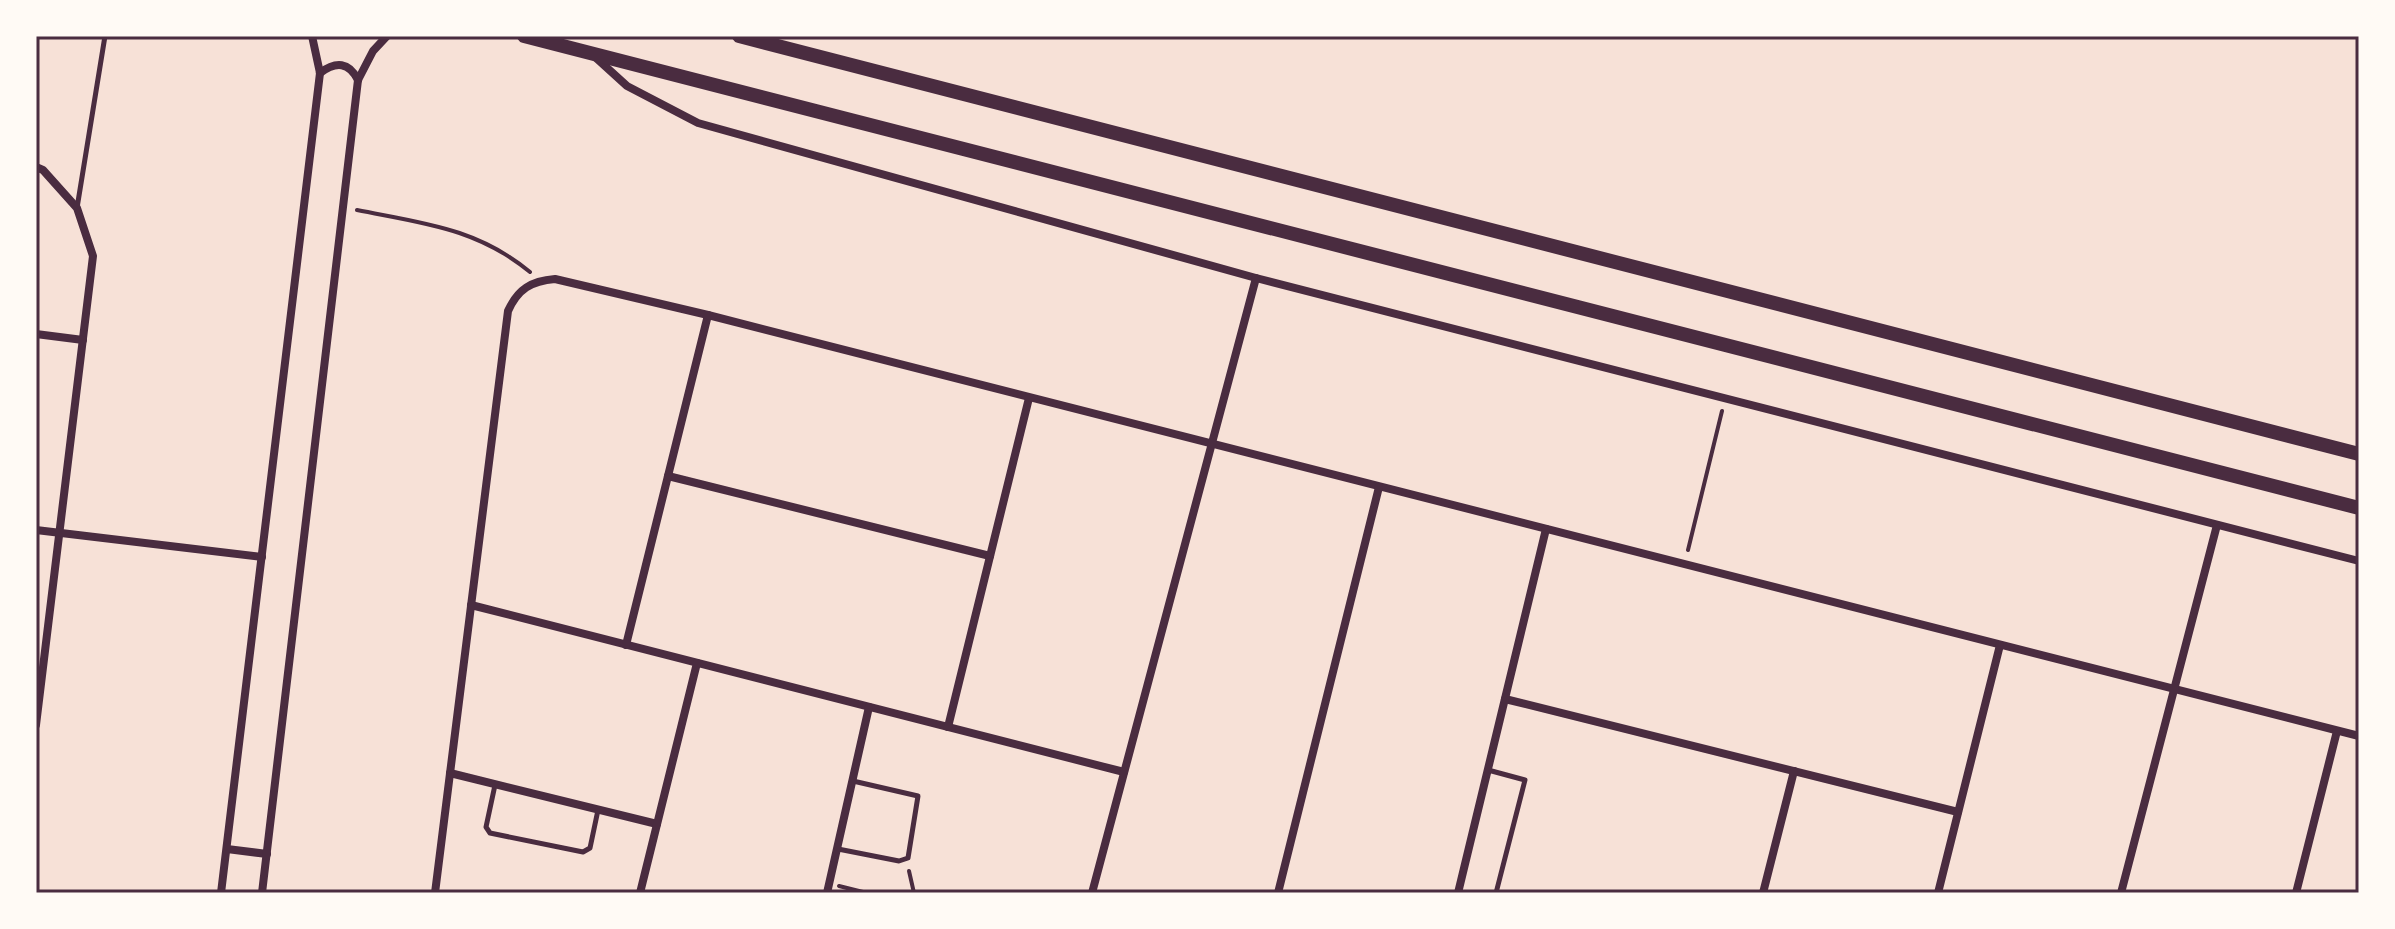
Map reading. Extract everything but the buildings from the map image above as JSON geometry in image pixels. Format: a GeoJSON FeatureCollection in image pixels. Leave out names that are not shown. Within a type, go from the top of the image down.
{"type":"FeatureCollection","features":[{"type":"Feature","properties":{"kind":"street"},"geometry":{"type":"LineString","coordinates":[[221,893],[320,73],[312,36]]}},
{"type":"Feature","properties":{"kind":"street"},"geometry":{"type":"LineString","coordinates":[[262,893],[358,80],[373,51],[387,36]]}},
{"type":"Feature","properties":{"kind":"street"},"geometry":{"type":"LineString","coordinates":[[524,36],[2359,508]]}},
{"type":"Feature","properties":{"kind":"street"},"geometry":{"type":"LineString","coordinates":[[739,36],[2359,454]]}},
{"type":"Feature","properties":{"kind":"street"},"geometry":{"type":"LineString","coordinates":[[590,53],[627,86],[698,123],[1256,278],[2359,561]]}},
{"type":"Feature","properties":{"kind":"street"},"geometry":{"type":"LineString","coordinates":[[320,73],[330,65],[342,64],[352,70],[358,80]]}},
{"type":"Feature","properties":{"kind":"street"},"geometry":{"type":"LineString","coordinates":[[36,167],[43,170],[77,208],[93,256],[36,725]]}},
{"type":"Feature","properties":{"kind":"street"},"geometry":{"type":"LineString","coordinates":[[1092,893],[1256,278]]}},
{"type":"Feature","properties":{"kind":"street"},"geometry":{"type":"LineString","coordinates":[[435,893],[508,311],[514,297],[525,286],[540,280],[555,279],[708,315],[2359,736]]}},
{"type":"Feature","properties":{"kind":"street"},"geometry":{"type":"LineString","coordinates":[[626,645],[708,315]]}},
{"type":"Feature","properties":{"kind":"street"},"geometry":{"type":"LineString","coordinates":[[36,334],[83,340]]}},
{"type":"Feature","properties":{"kind":"street"},"geometry":{"type":"LineString","coordinates":[[948,727],[1029,398]]}},
{"type":"Feature","properties":{"kind":"street"},"geometry":{"type":"LineString","coordinates":[[668,476],[990,556]]}},
{"type":"Feature","properties":{"kind":"street"},"geometry":{"type":"LineString","coordinates":[[1278,893],[1379,487]]}},
{"type":"Feature","properties":{"kind":"street"},"geometry":{"type":"LineString","coordinates":[[2121,893],[2217,525]]}},
{"type":"Feature","properties":{"kind":"street"},"geometry":{"type":"LineString","coordinates":[[1458,893],[1546,529]]}},
{"type":"Feature","properties":{"kind":"street"},"geometry":{"type":"LineString","coordinates":[[36,530],[262,557]]}},
{"type":"Feature","properties":{"kind":"street"},"geometry":{"type":"LineString","coordinates":[[471,605],[1124,772]]}},
{"type":"Feature","properties":{"kind":"street"},"geometry":{"type":"LineString","coordinates":[[1938,893],[2000,645]]}},
{"type":"Feature","properties":{"kind":"street"},"geometry":{"type":"LineString","coordinates":[[640,893],[697,663]]}},
{"type":"Feature","properties":{"kind":"street"},"geometry":{"type":"LineString","coordinates":[[1505,699],[1958,812]]}},
{"type":"Feature","properties":{"kind":"street"},"geometry":{"type":"LineString","coordinates":[[828,888],[869,707]]}},
{"type":"Feature","properties":{"kind":"street"},"geometry":{"type":"LineString","coordinates":[[2296,893],[2337,731]]}},
{"type":"Feature","properties":{"kind":"street"},"geometry":{"type":"LineString","coordinates":[[1763,893],[1794,771]]}},
{"type":"Feature","properties":{"kind":"street"},"geometry":{"type":"LineString","coordinates":[[450,773],[657,824]]}},
{"type":"Feature","properties":{"kind":"street"},"geometry":{"type":"LineString","coordinates":[[227,849],[267,854]]}},
{"type":"Feature","properties":{"kind":"lane"},"geometry":{"type":"LineString","coordinates":[[77,208],[105,36]]}},
{"type":"Feature","properties":{"kind":"lane"},"geometry":{"type":"LineString","coordinates":[[1488,770],[1525,780],[1496,893]]}},
{"type":"Feature","properties":{"kind":"lane"},"geometry":{"type":"LineString","coordinates":[[837,848],[905,861],[918,796],[853,781]]}},
{"type":"Feature","properties":{"kind":"lane"},"geometry":{"type":"LineString","coordinates":[[495,785],[486,827],[490,833],[583,852],[590,848],[598,810]]}},
{"type":"Feature","properties":{"kind":"path"},"geometry":{"type":"LineString","coordinates":[[343,207],[465,231],[512,257],[540,280]]}},
{"type":"Feature","properties":{"kind":"path"},"geometry":{"type":"LineString","coordinates":[[1684,564],[1725,398]]}},
{"type":"Feature","properties":{"kind":"path"},"geometry":{"type":"LineString","coordinates":[[905,861],[914,893]]}},
{"type":"Feature","properties":{"kind":"path"},"geometry":{"type":"LineString","coordinates":[[828,888],[867,893]]}}]}
